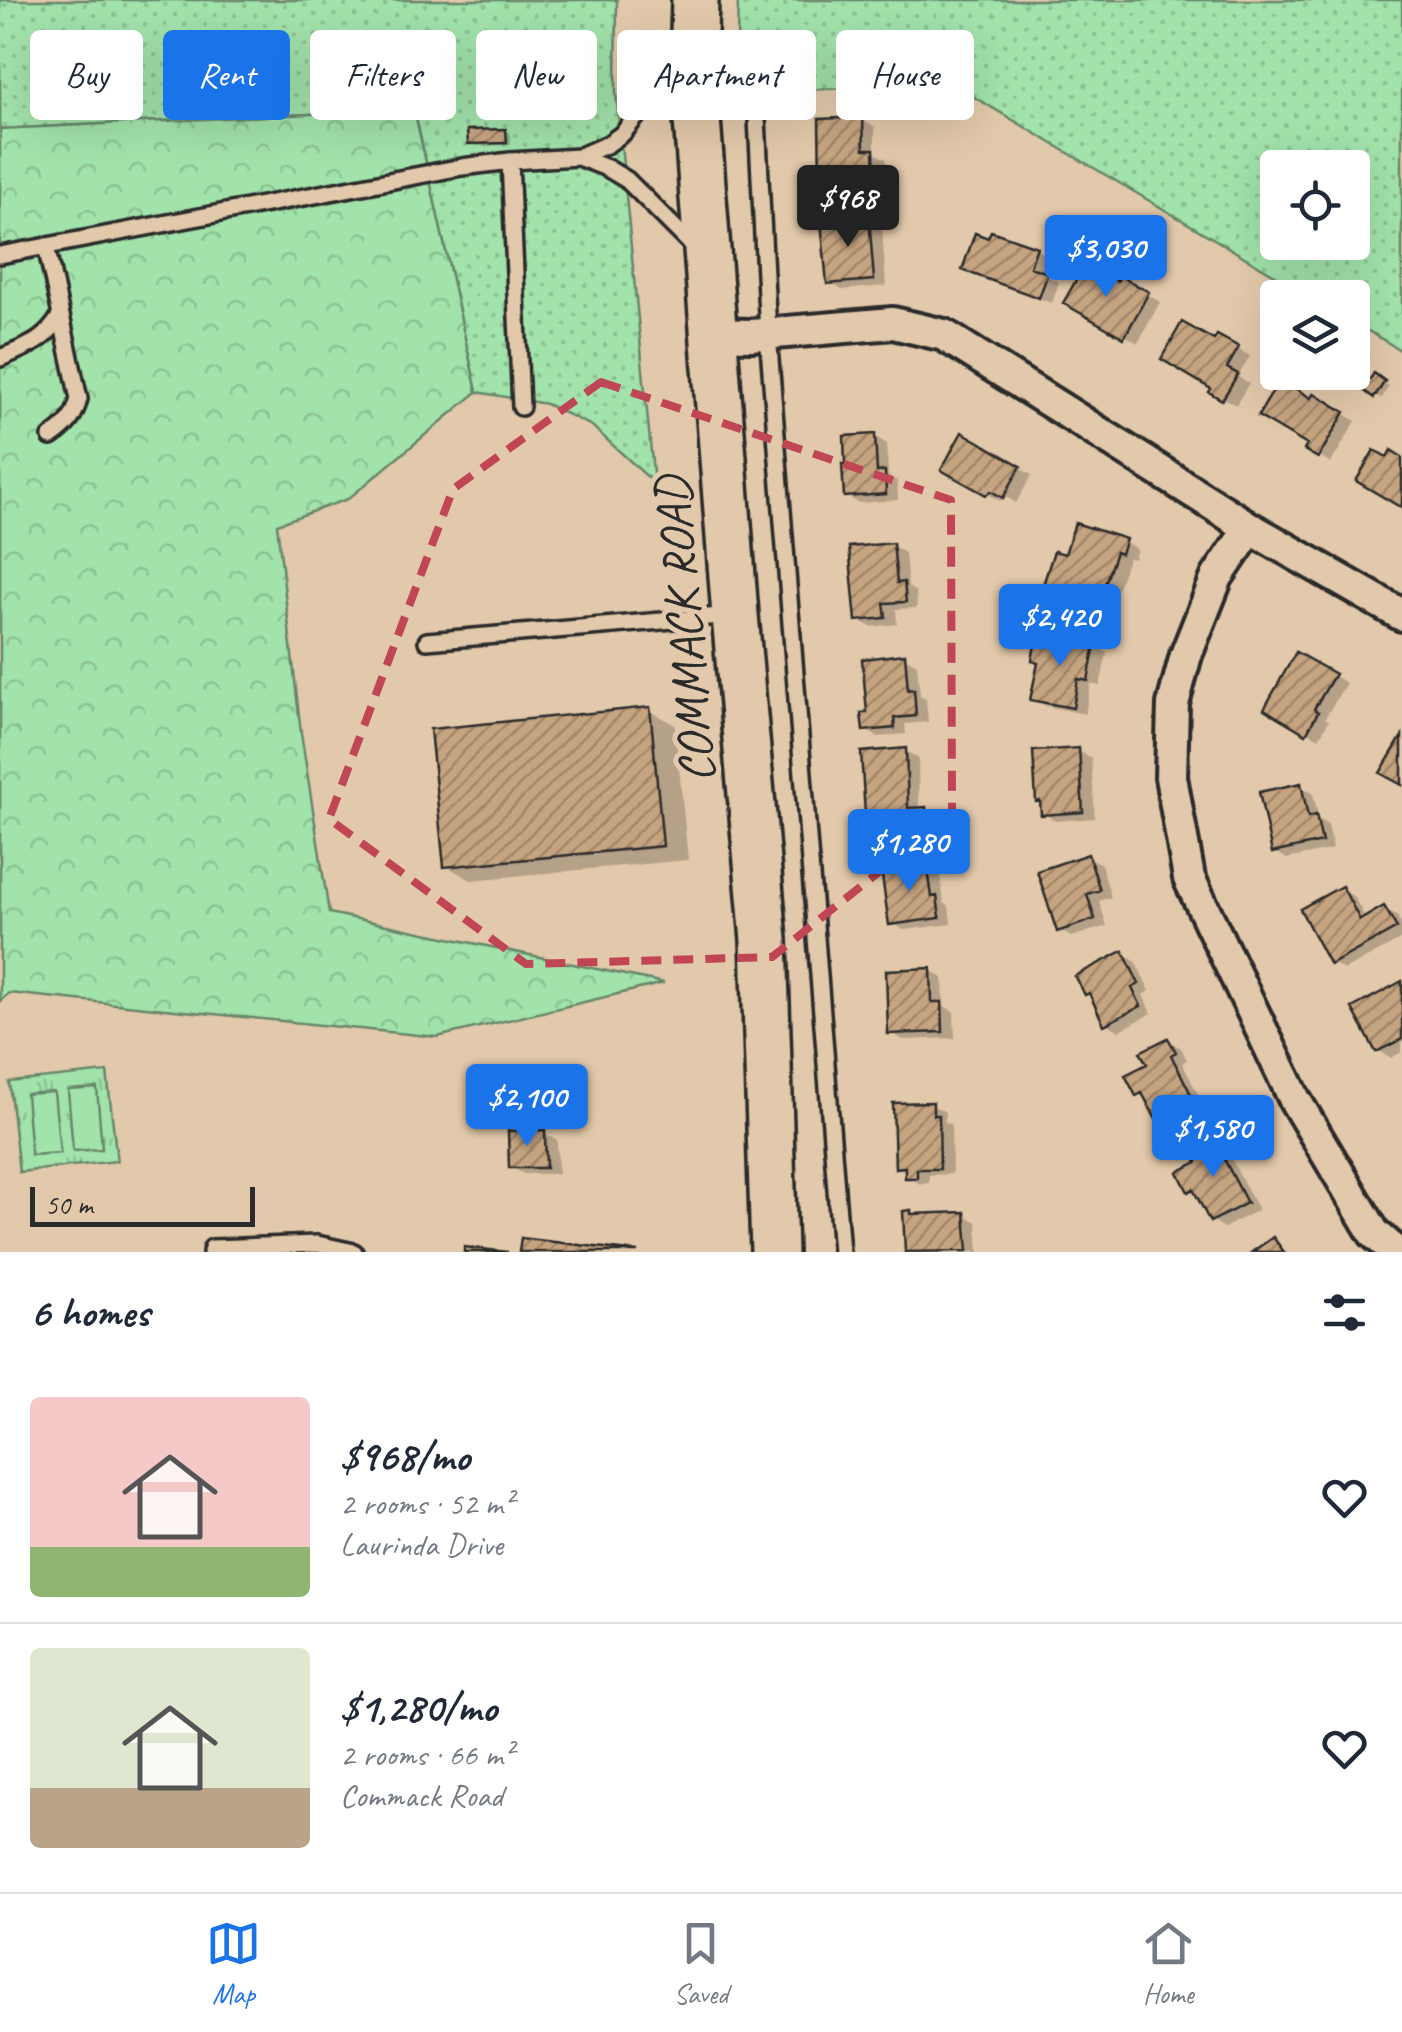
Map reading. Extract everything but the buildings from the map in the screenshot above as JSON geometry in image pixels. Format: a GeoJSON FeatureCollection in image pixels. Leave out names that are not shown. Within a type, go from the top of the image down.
{"type":"FeatureCollection","features":[{"type":"Feature","properties":{"kind":"main road","name":"COMMACK ROAD"},"geometry":{"type":"LineString","coordinates":[[694,14],[693,67],[764,940],[774,1252]]}},
{"type":"Feature","properties":{"kind":"street"},"geometry":{"type":"LineString","coordinates":[[714,334],[768,334],[893,324],[944,335],[1250,528],[1402,615]]}},
{"type":"Feature","properties":{"kind":"street"},"geometry":{"type":"LineString","coordinates":[[1250,528],[1217,577],[1186,655],[1173,704],[1171,777],[1190,878],[1295,1100],[1374,1232],[1396,1252]]}},
{"type":"Feature","properties":{"kind":"lane"},"geometry":{"type":"LineString","coordinates":[[0,255],[462,167],[578,156],[608,144],[630,126],[694,14]]}},
{"type":"Feature","properties":{"kind":"lane"},"geometry":{"type":"LineString","coordinates":[[757,120],[768,334],[840,1252]]}},
{"type":"Feature","properties":{"kind":"lane"},"geometry":{"type":"LineString","coordinates":[[578,156],[628,180],[708,260]]}},
{"type":"Feature","properties":{"kind":"lane"},"geometry":{"type":"LineString","coordinates":[[510,160],[521,407]]}},
{"type":"Feature","properties":{"kind":"lane"},"geometry":{"type":"LineString","coordinates":[[46,246],[78,398],[66,427],[50,437]]}},
{"type":"Feature","properties":{"kind":"lane"},"geometry":{"type":"LineString","coordinates":[[0,358],[38,342],[52,331],[60,316]]}},
{"type":"Feature","properties":{"kind":"lane"},"geometry":{"type":"LineString","coordinates":[[427,641],[736,614]]}},
{"type":"Feature","properties":{"kind":"lane"},"geometry":{"type":"LineString","coordinates":[[212,1252],[212,1248],[317,1244],[354,1252]]}},
{"type":"Feature","properties":{"kind":"highlighted area"},"geometry":{"type":"Polygon","coordinates":[[[601,382],[951,500],[952,814],[772,957],[526,964],[329,819],[453,489],[601,382]]]}},
{"type":"Feature","properties":{"kind":"green space"},"geometry":{"type":"Polygon","coordinates":[[[0,0],[617,0],[617,120],[654,483],[592,426],[546,404],[477,392],[416,120],[456,120],[456,30],[310,30],[310,114],[290,115],[290,30],[163,30],[163,120],[186,120],[0,129],[0,0]]]}},
{"type":"Feature","properties":{"kind":"green space"},"geometry":{"type":"Polygon","coordinates":[[[738,0],[1402,0],[1402,351],[1370,332],[1370,280],[1283,280],[974,97],[974,30],[836,30],[836,89],[816,89],[816,30],[737,30],[738,0]]]}},
{"type":"Feature","properties":{"kind":"green space"},"geometry":{"type":"Polygon","coordinates":[[[310,114],[310,120],[416,120],[477,392],[348,499],[277,524],[301,733],[329,913],[664,983],[437,1037],[9,993],[0,1001],[0,129],[186,120],[290,120],[290,115],[310,114]]]}},
{"type":"Feature","properties":{"kind":"green space"},"geometry":{"type":"Polygon","coordinates":[[[107,1072],[117,1161],[19,1172],[9,1082],[107,1072]]]}},
{"type":"Feature","properties":{"kind":"green space"},"geometry":{"type":"Polygon","coordinates":[[[97,1088],[102,1149],[73,1151],[68,1090],[97,1088]]]}},
{"type":"Feature","properties":{"kind":"green space"},"geometry":{"type":"Polygon","coordinates":[[[54,1092],[60,1153],[31,1155],[26,1094],[54,1092]]]}}]}
